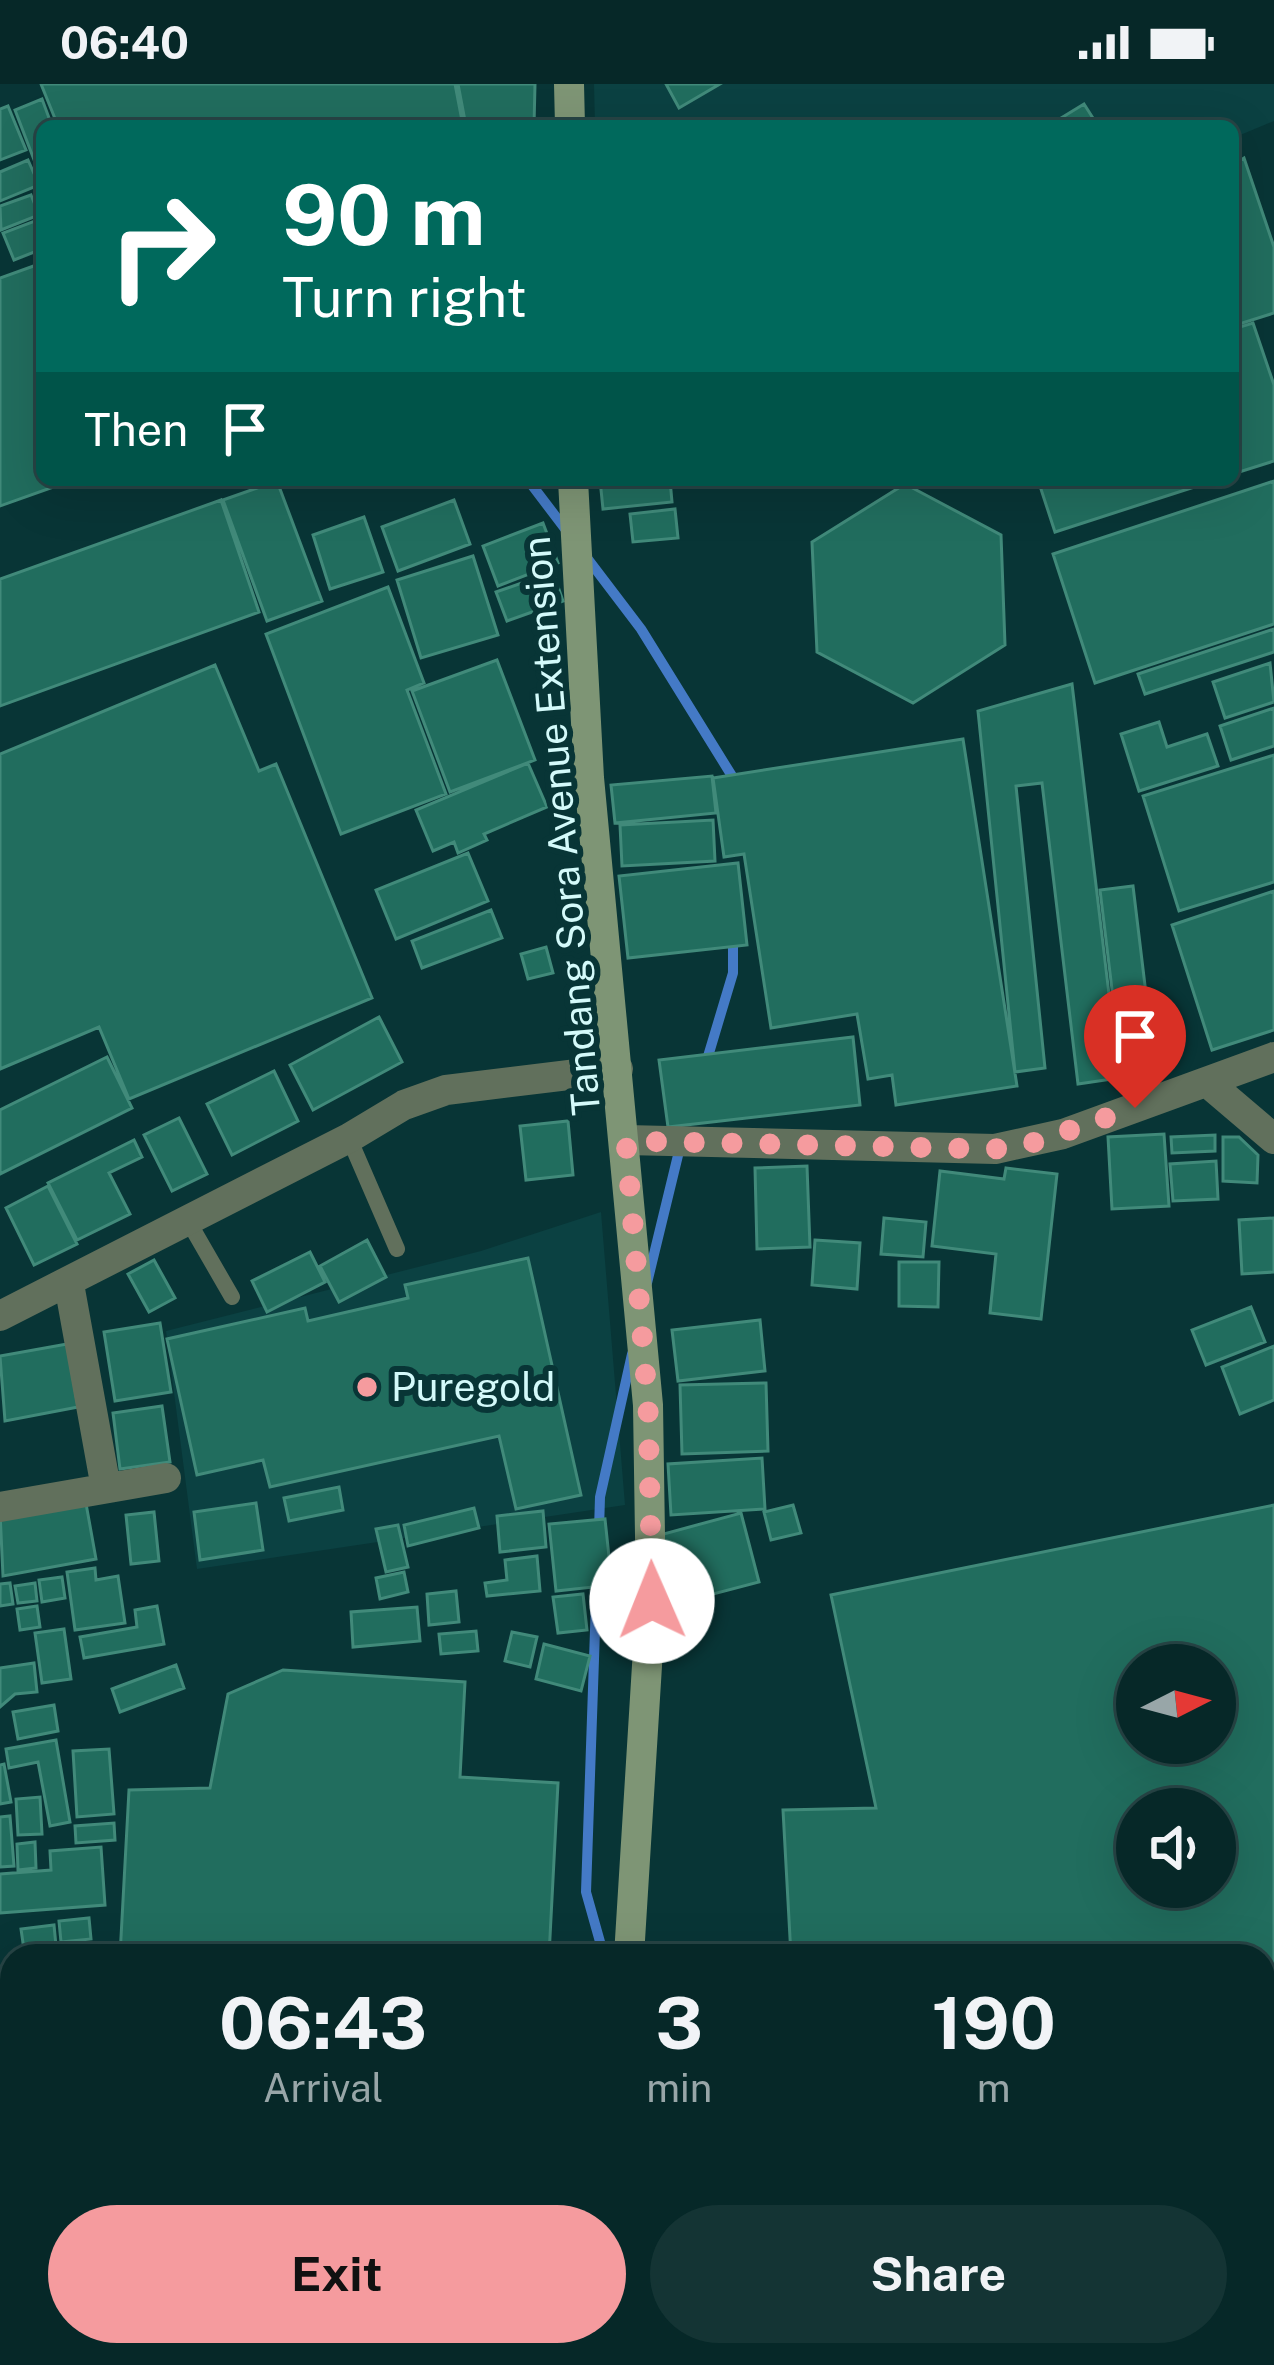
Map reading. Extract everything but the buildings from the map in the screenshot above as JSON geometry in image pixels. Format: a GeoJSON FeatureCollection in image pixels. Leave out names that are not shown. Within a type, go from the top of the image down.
{"type":"FeatureCollection","features":[{"type":"Feature","properties":{"kind":"main road"},"geometry":{"type":"LineString","coordinates":[[569,84],[569,120]]}},
{"type":"Feature","properties":{"kind":"main road","name":"Tandang Sora Avenue Extension"},"geometry":{"type":"LineString","coordinates":[[573,486],[581,674],[648,1405],[652,1601],[630,1944]]}},
{"type":"Feature","properties":{"kind":"street"},"geometry":{"type":"LineString","coordinates":[[626,1141],[995,1149],[1046,1139],[1274,1057]]}},
{"type":"Feature","properties":{"kind":"street"},"geometry":{"type":"LineString","coordinates":[[0,1316],[349,1138],[404,1105],[446,1090],[618,1069]]}},
{"type":"Feature","properties":{"kind":"street"},"geometry":{"type":"LineString","coordinates":[[1207,1082],[1274,1139]]}},
{"type":"Feature","properties":{"kind":"street"},"geometry":{"type":"LineString","coordinates":[[69,1284],[106,1488]]}},
{"type":"Feature","properties":{"kind":"street"},"geometry":{"type":"LineString","coordinates":[[0,1507],[166,1478]]}},
{"type":"Feature","properties":{"kind":"lane"},"geometry":{"type":"LineString","coordinates":[[349,1138],[397,1249]]}},
{"type":"Feature","properties":{"kind":"lane"},"geometry":{"type":"LineString","coordinates":[[187,1220],[232,1298]]}},
{"type":"Feature","properties":{"kind":"shaded area"},"geometry":{"type":"Polygon","coordinates":[[[594,84],[1274,84],[1274,121],[1239,136],[1239,120],[595,120],[594,84]]]}},
{"type":"Feature","properties":{"kind":"shaded area"},"geometry":{"type":"Polygon","coordinates":[[[601,1212],[625,1505],[197,1569],[166,1331],[481,1251],[601,1212]]]}},
{"type":"Feature","properties":{"kind":"waterway"},"geometry":{"type":"LineString","coordinates":[[533,486],[566,530]]}},
{"type":"Feature","properties":{"kind":"waterway"},"geometry":{"type":"LineString","coordinates":[[584,554],[641,629],[732,776],[732,785]]}},
{"type":"Feature","properties":{"kind":"waterway"},"geometry":{"type":"LineString","coordinates":[[706,1063],[733,973],[733,935]]}},
{"type":"Feature","properties":{"kind":"waterway"},"geometry":{"type":"LineString","coordinates":[[647,1283],[681,1143]]}},
{"type":"Feature","properties":{"kind":"waterway"},"geometry":{"type":"LineString","coordinates":[[599,1530],[600,1497],[632,1354]]}},
{"type":"Feature","properties":{"kind":"waterway"},"geometry":{"type":"LineString","coordinates":[[597,1572],[586,1892],[601,1944]]}},
{"type":"Feature","properties":{"kind":"place","name":"Puregold"},"geometry":{"type":"Point","coordinates":[367,1387]}},
{"type":"Feature","properties":{"kind":"route"},"geometry":{"type":"LineString","coordinates":[[652,1601],[648,1405],[626,1141],[995,1149],[1029,1144],[1135,1108]]}}]}
